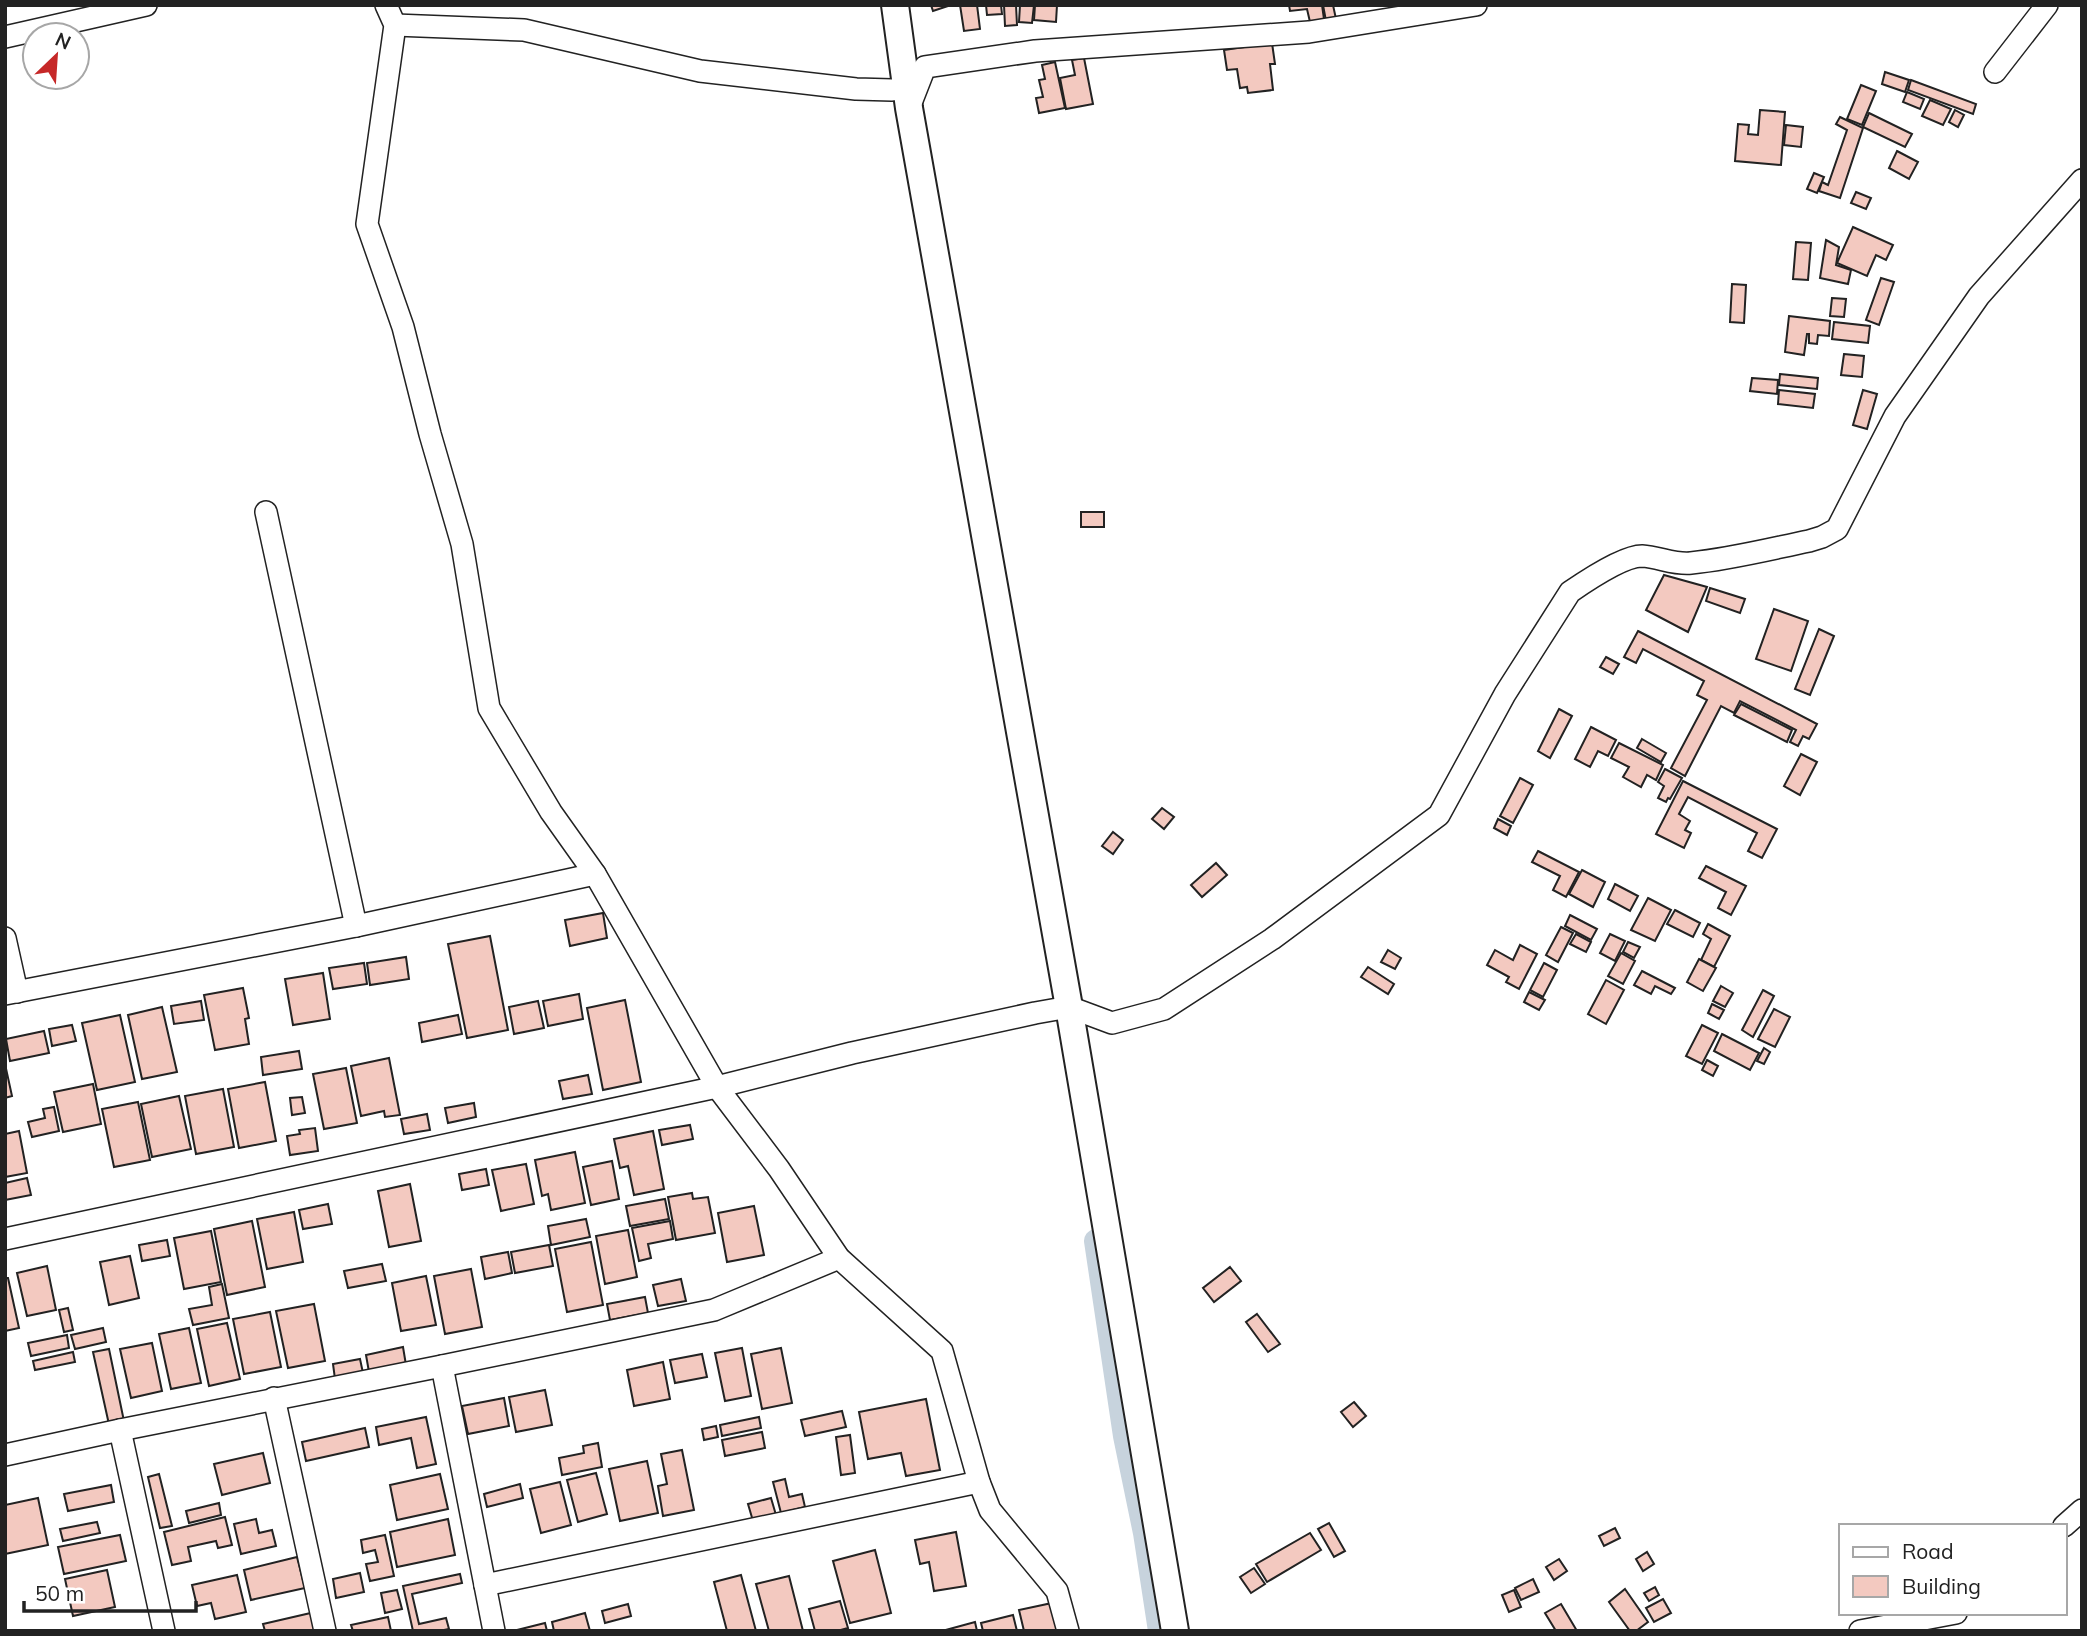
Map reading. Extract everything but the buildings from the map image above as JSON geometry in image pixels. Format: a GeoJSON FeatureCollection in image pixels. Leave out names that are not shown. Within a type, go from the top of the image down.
{"type":"FeatureCollection","features":[{"type":"Feature","properties":{"kind":"street"},"geometry":{"type":"LineString","coordinates":[[5,37],[146,5]]}},
{"type":"Feature","properties":{"kind":"street"},"geometry":{"type":"LineString","coordinates":[[386,5],[395,25],[367,223],[403,327],[430,435],[462,544],[489,708],[551,812],[595,874],[717,1087],[779,1169],[839,1258],[942,1352],[979,1482],[990,1510],[1058,1591],[1068,1631]]}},
{"type":"Feature","properties":{"kind":"street"},"geometry":{"type":"LineString","coordinates":[[895,5],[901,99],[1069,1007],[1175,1631]]}},
{"type":"Feature","properties":{"kind":"street"},"geometry":{"type":"LineString","coordinates":[[901,99],[926,67],[1035,51],[1309,32],[1476,5]]}},
{"type":"Feature","properties":{"kind":"street"},"geometry":{"type":"LineString","coordinates":[[1995,72],[2047,5]]}},
{"type":"Feature","properties":{"kind":"street"},"geometry":{"type":"LineString","coordinates":[[395,25],[524,30],[700,71],[856,89],[901,99]]}},
{"type":"Feature","properties":{"kind":"street"},"geometry":{"type":"LineString","coordinates":[[5,1239],[717,1087],[1035,1013],[1069,1007],[1112,1023],[1164,1009],[1272,939],[1439,815],[1505,694],[1570,592],[1585,581],[1617,564],[1640,556],[1686,564],[1718,560],[1809,541],[1838,529],[1895,416],[1979,296],[2082,180]]}},
{"type":"Feature","properties":{"kind":"street"},"geometry":{"type":"LineString","coordinates":[[266,512],[356,926]]}},
{"type":"Feature","properties":{"kind":"street"},"geometry":{"type":"LineString","coordinates":[[5,938],[11,993],[356,926],[595,874]]}},
{"type":"Feature","properties":{"kind":"street"},"geometry":{"type":"LineString","coordinates":[[5,1455],[714,1310],[839,1258]]}},
{"type":"Feature","properties":{"kind":"street"},"geometry":{"type":"LineString","coordinates":[[442,1366],[494,1631]]}},
{"type":"Feature","properties":{"kind":"street"},"geometry":{"type":"LineString","coordinates":[[274,1398],[326,1631]]}},
{"type":"Feature","properties":{"kind":"street"},"geometry":{"type":"LineString","coordinates":[[120,1430],[164,1631]]}},
{"type":"Feature","properties":{"kind":"street"},"geometry":{"type":"LineString","coordinates":[[485,1585],[979,1482]]}},
{"type":"Feature","properties":{"kind":"street"},"geometry":{"type":"LineString","coordinates":[[2066,1524],[2082,1510]]}},
{"type":"Feature","properties":{"kind":"street"},"geometry":{"type":"LineString","coordinates":[[1860,1631],[1945,1615]]}},
{"type":"Feature","properties":{"kind":"waterway"},"geometry":{"type":"LineString","coordinates":[[1096,1241],[1125,1436],[1145,1533],[1160,1631]]}}]}
